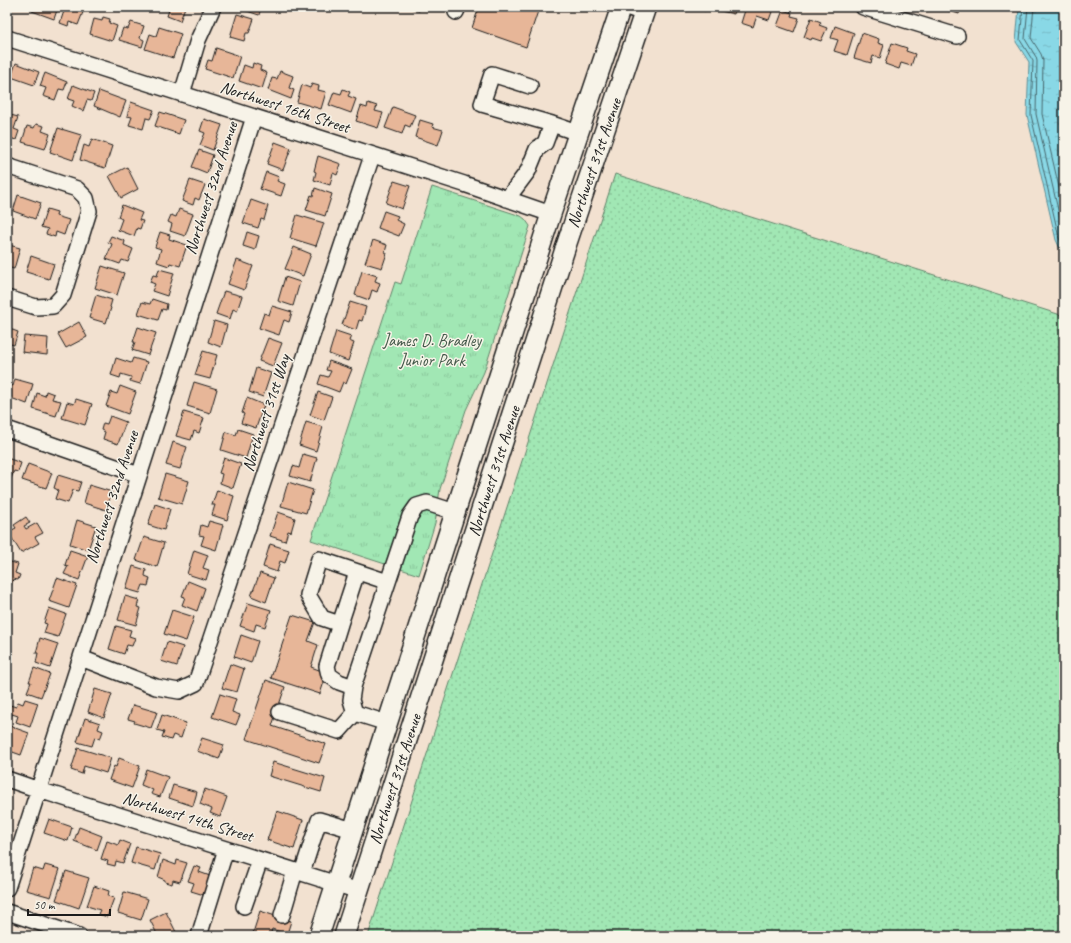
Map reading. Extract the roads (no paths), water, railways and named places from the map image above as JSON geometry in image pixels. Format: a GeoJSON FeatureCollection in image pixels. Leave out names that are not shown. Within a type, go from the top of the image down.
{"type":"FeatureCollection","features":[{"type":"Feature","properties":{"kind":"main road","name":"Northwest 31st Avenue"},"geometry":{"type":"LineString","coordinates":[[319,936],[551,214],[621,7]]}},
{"type":"Feature","properties":{"kind":"main road","name":"Northwest 31st Avenue"},"geometry":{"type":"LineString","coordinates":[[344,936],[565,249],[645,10]]}},
{"type":"Feature","properties":{"kind":"main road"},"geometry":{"type":"LineString","coordinates":[[551,214],[559,222],[564,232],[565,249]]}},
{"type":"Feature","properties":{"kind":"street"},"geometry":{"type":"LineString","coordinates":[[182,94],[198,40],[213,7]]}},
{"type":"Feature","properties":{"kind":"street"},"geometry":{"type":"LineString","coordinates":[[626,7],[645,10]]}},
{"type":"Feature","properties":{"kind":"street"},"geometry":{"type":"LineString","coordinates":[[863,7],[957,36]]}},
{"type":"Feature","properties":{"kind":"street","name":"Northwest 16th Street"},"geometry":{"type":"LineString","coordinates":[[7,38],[507,198],[551,214]]}},
{"type":"Feature","properties":{"kind":"street"},"geometry":{"type":"LineString","coordinates":[[530,86],[492,74],[482,104],[578,133]]}},
{"type":"Feature","properties":{"kind":"street","name":"Northwest 32nd Avenue"},"geometry":{"type":"LineString","coordinates":[[7,888],[254,117]]}},
{"type":"Feature","properties":{"kind":"street"},"geometry":{"type":"LineString","coordinates":[[507,198],[528,170],[537,149],[545,143],[552,124]]}},
{"type":"Feature","properties":{"kind":"street","name":"Northwest 31st Way"},"geometry":{"type":"LineString","coordinates":[[81,658],[156,687],[179,691],[196,683],[372,156]]}},
{"type":"Feature","properties":{"kind":"street"},"geometry":{"type":"LineString","coordinates":[[7,166],[77,189],[86,198],[89,211],[63,295],[54,306],[36,307],[7,298]]}},
{"type":"Feature","properties":{"kind":"street"},"geometry":{"type":"LineString","coordinates":[[7,429],[139,475]]}},
{"type":"Feature","properties":{"kind":"street"},"geometry":{"type":"LineString","coordinates":[[355,713],[351,700],[353,687],[410,516],[417,506],[427,502],[455,512]]}},
{"type":"Feature","properties":{"kind":"street"},"geometry":{"type":"LineString","coordinates":[[340,624],[322,618],[308,594],[319,559],[388,582]]}},
{"type":"Feature","properties":{"kind":"street"},"geometry":{"type":"LineString","coordinates":[[353,687],[338,682],[329,675],[327,666],[357,572]]}},
{"type":"Feature","properties":{"kind":"street"},"geometry":{"type":"LineString","coordinates":[[280,712],[339,731],[355,713]]}},
{"type":"Feature","properties":{"kind":"street"},"geometry":{"type":"LineString","coordinates":[[355,713],[387,723]]}},
{"type":"Feature","properties":{"kind":"street","name":"Northwest 14th Street"},"geometry":{"type":"LineString","coordinates":[[7,779],[359,891]]}},
{"type":"Feature","properties":{"kind":"street"},"geometry":{"type":"LineString","coordinates":[[282,915],[319,820],[353,830]]}},
{"type":"Feature","properties":{"kind":"street"},"geometry":{"type":"LineString","coordinates":[[199,936],[226,849]]}},
{"type":"Feature","properties":{"kind":"street"},"geometry":{"type":"LineString","coordinates":[[244,906],[260,860]]}},
{"type":"Feature","properties":{"kind":"street"},"geometry":{"type":"LineString","coordinates":[[7,912],[79,936]]}},
{"type":"Feature","properties":{"kind":"water"},"geometry":{"type":"Polygon","coordinates":[[[1019,7],[1064,7],[1064,257],[1056,240],[1027,115],[1029,62],[1016,42],[1019,7]]]}},
{"type":"Feature","properties":{"kind":"park label","name":"James D. Bradley Junior Park"},"geometry":{"type":"Point","coordinates":[432,350]}}]}
